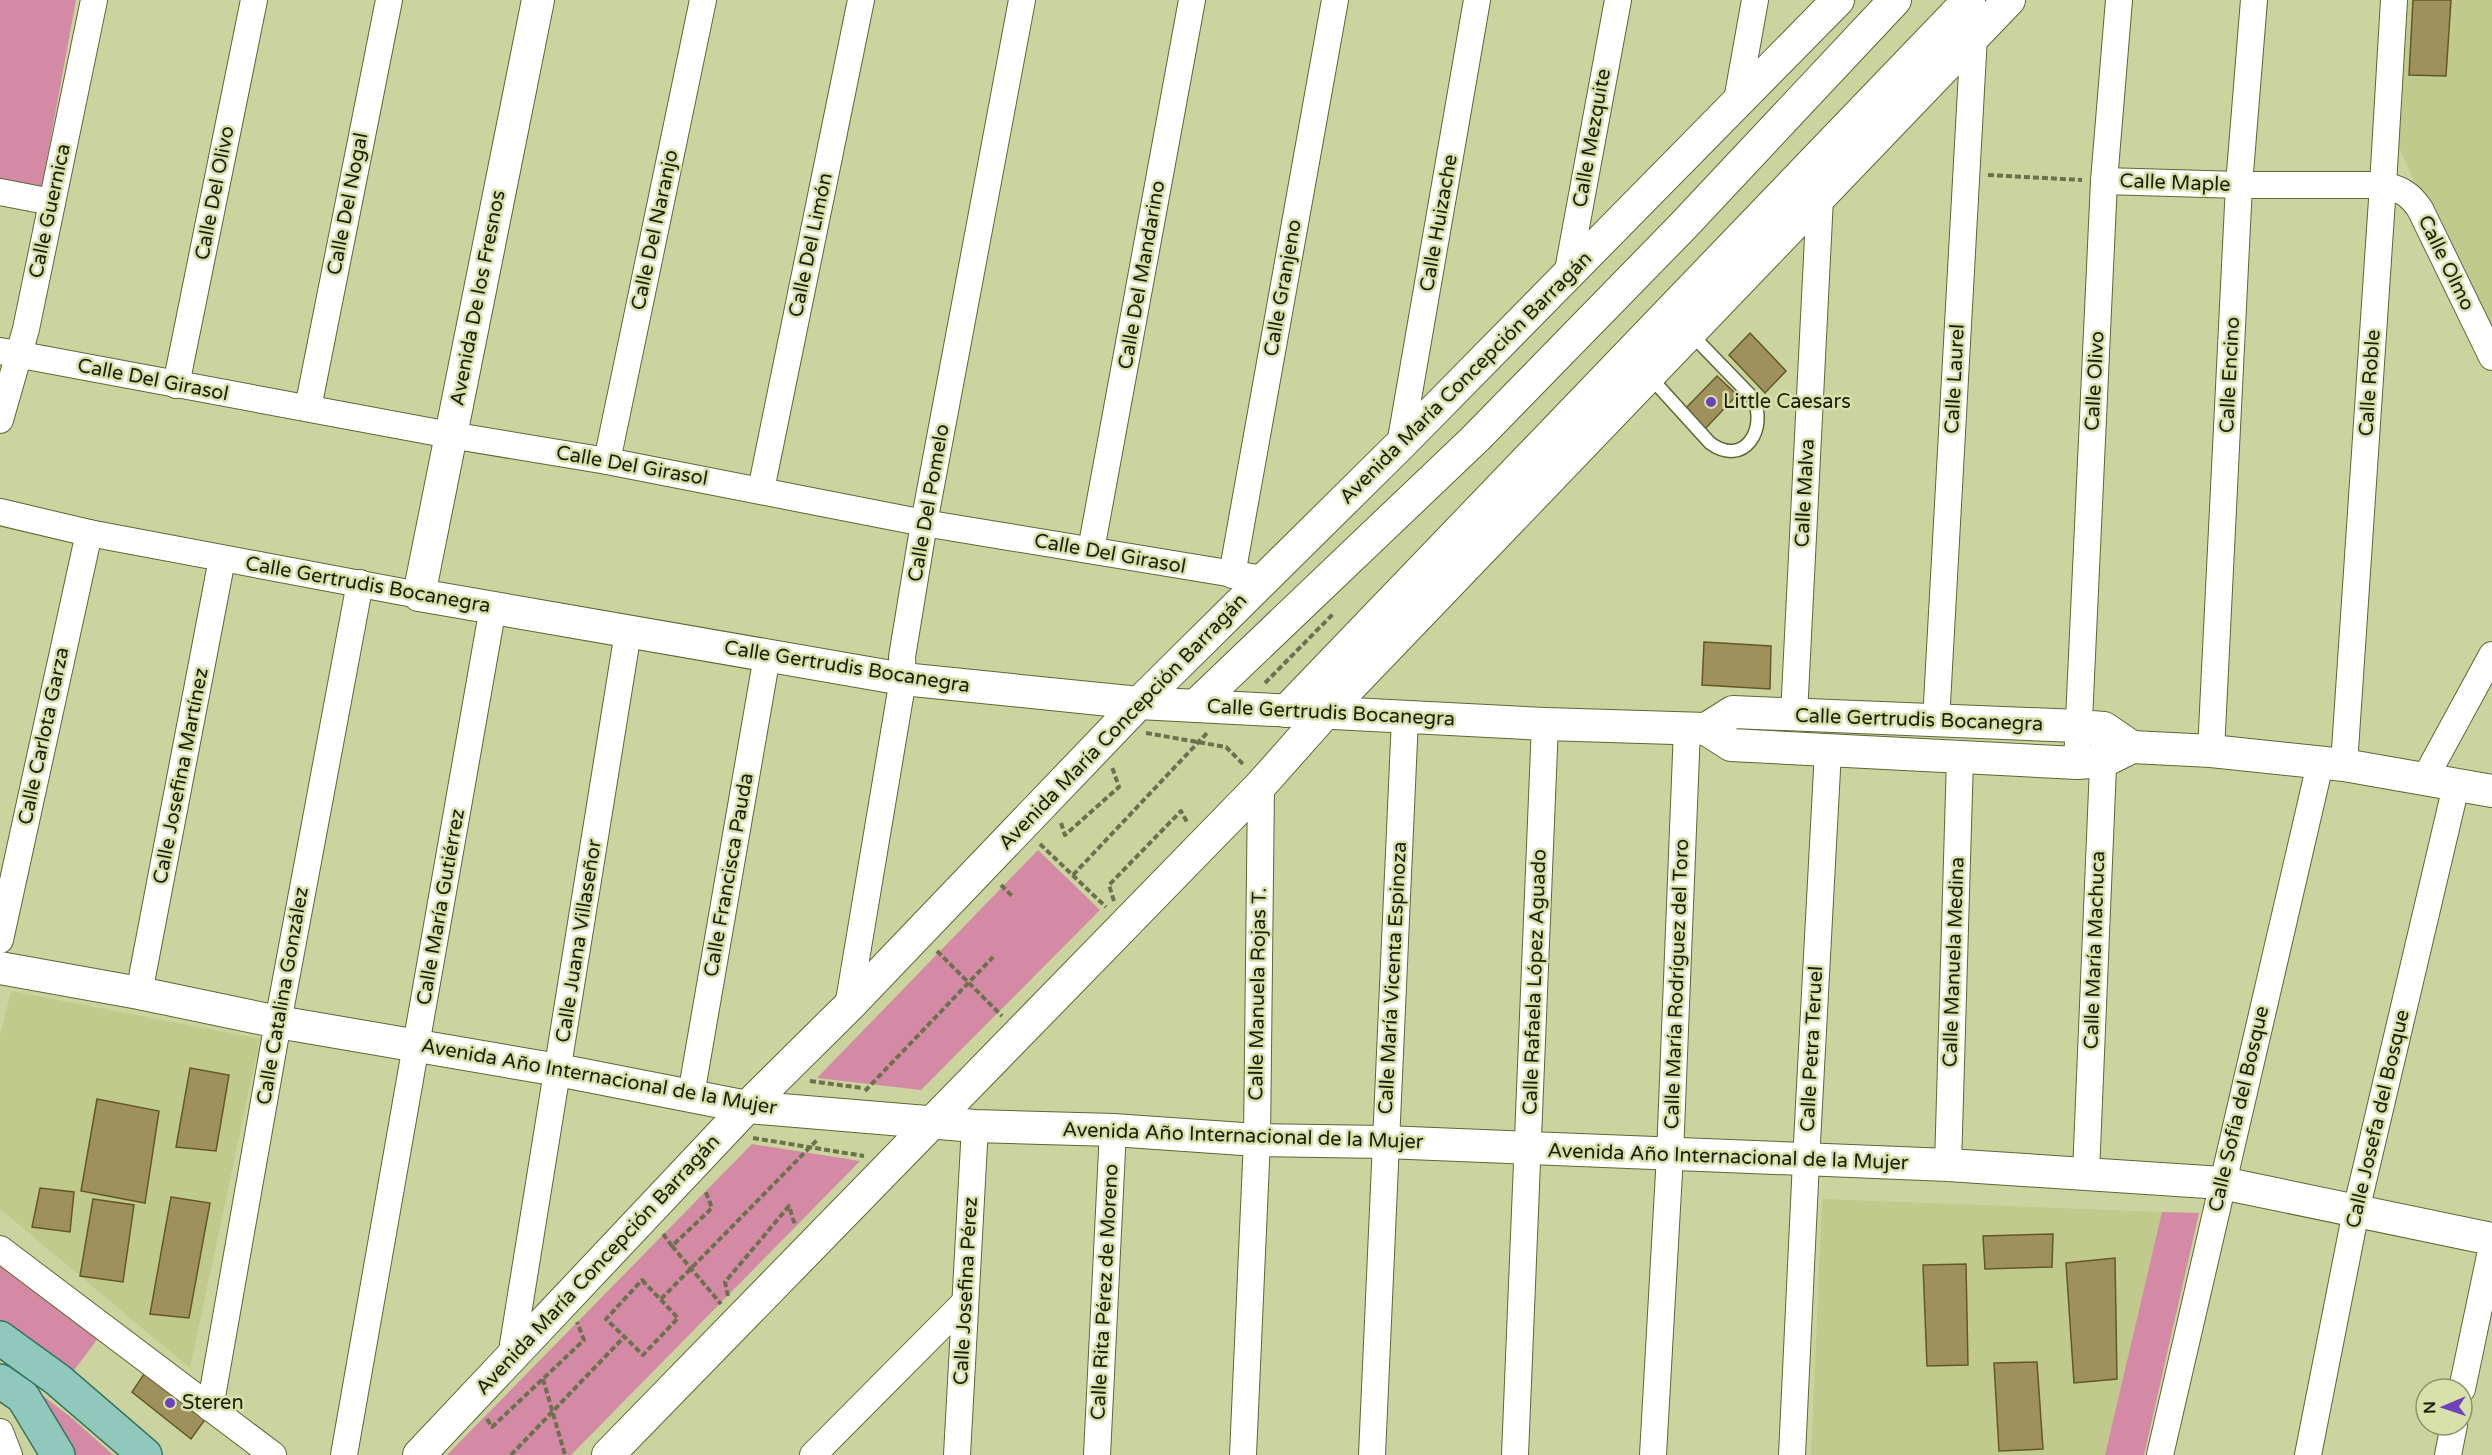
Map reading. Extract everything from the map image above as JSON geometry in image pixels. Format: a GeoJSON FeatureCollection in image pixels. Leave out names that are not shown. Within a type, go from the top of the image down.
{"type":"FeatureCollection","features":[{"type":"Feature","properties":{"kind":"main road"},"geometry":{"type":"LineString","coordinates":[[0,1338],[58,1380],[145,1455]]}},
{"type":"Feature","properties":{"kind":"main road"},"geometry":{"type":"LineString","coordinates":[[0,1381],[23,1397],[58,1455]]}},
{"type":"Feature","properties":{"kind":"street","name":"Calle Guernica"},"geometry":{"type":"LineString","coordinates":[[0,420],[10,352],[52,202],[94,0]]}},
{"type":"Feature","properties":{"kind":"street","name":"Calle Del Olivo"},"geometry":{"type":"LineString","coordinates":[[176,385],[254,0]]}},
{"type":"Feature","properties":{"kind":"street","name":"Calle Del Nogal"},"geometry":{"type":"LineString","coordinates":[[308,408],[389,0]]}},
{"type":"Feature","properties":{"kind":"street","name":"Avenida De los Fresnos"},"geometry":{"type":"LineString","coordinates":[[419,595],[538,0]]}},
{"type":"Feature","properties":{"kind":"street","name":"Calle Del Naranjo"},"geometry":{"type":"LineString","coordinates":[[607,461],[703,0]]}},
{"type":"Feature","properties":{"kind":"street","name":"Calle Del Limón"},"geometry":{"type":"LineString","coordinates":[[761,490],[861,0]]}},
{"type":"Feature","properties":{"kind":"street","name":"Calle Del Pomelo"},"geometry":{"type":"LineString","coordinates":[[848,1007],[903,679],[902,657],[924,523],[1022,0]]}},
{"type":"Feature","properties":{"kind":"street","name":"Calle Del Mandarino"},"geometry":{"type":"LineString","coordinates":[[1091,550],[1192,0]]}},
{"type":"Feature","properties":{"kind":"street","name":"Calle Granjeno"},"geometry":{"type":"LineString","coordinates":[[1232,575],[1335,0]]}},
{"type":"Feature","properties":{"kind":"street","name":"Calle Huizache"},"geometry":{"type":"LineString","coordinates":[[1400,445],[1477,0]]}},
{"type":"Feature","properties":{"kind":"street","name":"Calle Mezquite"},"geometry":{"type":"LineString","coordinates":[[1567,276],[1618,0]]}},
{"type":"Feature","properties":{"kind":"street"},"geometry":{"type":"LineString","coordinates":[[1736,106],[1755,0]]}},
{"type":"Feature","properties":{"kind":"street","name":"Avenida María Concepción Barragán"},"geometry":{"type":"LineString","coordinates":[[419,1455],[747,1107],[1141,718],[1264,579],[1400,445],[1838,0]]}},
{"type":"Feature","properties":{"kind":"street","name":"Avenida María Concepción Barragán"},"geometry":{"type":"LineString","coordinates":[[1195,706],[1485,429],[1683,226],[1895,0]]}},
{"type":"Feature","properties":{"kind":"street"},"geometry":{"type":"LineString","coordinates":[[1286,711],[1969,0]]}},
{"type":"Feature","properties":{"kind":"street"},"geometry":{"type":"LineString","coordinates":[[608,1455],[933,1122],[1249,780],[1325,713],[2009,0]]}},
{"type":"Feature","properties":{"kind":"street","name":"Calle Olivo"},"geometry":{"type":"LineString","coordinates":[[2091,727],[2104,181],[2119,0]]}},
{"type":"Feature","properties":{"kind":"street","name":"Calle Encino"},"geometry":{"type":"LineString","coordinates":[[2211,751],[2239,185],[2254,0]]}},
{"type":"Feature","properties":{"kind":"street","name":"Calle Roble"},"geometry":{"type":"LineString","coordinates":[[2332,765],[2384,185],[2394,0]]}},
{"type":"Feature","properties":{"kind":"street","name":"Calle Laurel"},"geometry":{"type":"LineString","coordinates":[[1936,721],[1974,36]]}},
{"type":"Feature","properties":{"kind":"street","name":"Calle Maple"},"geometry":{"type":"LineString","coordinates":[[2104,181],[2239,185],[2384,185]]}},
{"type":"Feature","properties":{"kind":"street","name":"Calle Olmo"},"geometry":{"type":"LineString","coordinates":[[2384,185],[2407,193],[2420,209],[2492,357]]}},
{"type":"Feature","properties":{"kind":"street"},"geometry":{"type":"LineString","coordinates":[[0,192],[52,202]]}},
{"type":"Feature","properties":{"kind":"street","name":"Calle Malva"},"geometry":{"type":"LineString","coordinates":[[1794,715],[1820,198]]}},
{"type":"Feature","properties":{"kind":"street","name":"Calle Del Girasol"},"geometry":{"type":"LineString","coordinates":[[10,352],[176,385],[607,461],[924,523],[1264,579]]}},
{"type":"Feature","properties":{"kind":"street","name":"Calle Gertrudis Bocanegra"},"geometry":{"type":"LineString","coordinates":[[0,512],[89,533],[419,595],[1141,718],[1195,706],[1406,718],[1697,729],[1731,745],[1960,758],[2090,762],[2132,747],[2211,751],[2332,765],[2492,791]]}},
{"type":"Feature","properties":{"kind":"street","name":"Calle Carlota Garza"},"geometry":{"type":"LineString","coordinates":[[0,940],[89,533]]}},
{"type":"Feature","properties":{"kind":"street","name":"Calle Josefina Martínez"},"geometry":{"type":"LineString","coordinates":[[139,993],[222,559]]}},
{"type":"Feature","properties":{"kind":"street","name":"Calle Catalina González"},"geometry":{"type":"LineString","coordinates":[[210,1408],[278,1022],[360,584]]}},
{"type":"Feature","properties":{"kind":"street","name":"Calle María Gutiérrez"},"geometry":{"type":"LineString","coordinates":[[344,1455],[493,607]]}},
{"type":"Feature","properties":{"kind":"street","name":"Calle Juana Villaseñor"},"geometry":{"type":"LineString","coordinates":[[511,1357],[628,632]]}},
{"type":"Feature","properties":{"kind":"street"},"geometry":{"type":"LineString","coordinates":[[2424,780],[2492,655]]}},
{"type":"Feature","properties":{"kind":"street","name":"Calle Francisca Pauda"},"geometry":{"type":"LineString","coordinates":[[691,1095],[767,656]]}},
{"type":"Feature","properties":{"kind":"street","name":"Calle Gertrudis Bocanegra"},"geometry":{"type":"LineString","coordinates":[[1697,729],[1733,712],[2091,727]]}},
{"type":"Feature","properties":{"kind":"street","name":"Calle María Vicenta Espinoza"},"geometry":{"type":"LineString","coordinates":[[1372,1455],[1406,718]]}},
{"type":"Feature","properties":{"kind":"street","name":"Calle Rafaela López Aguado"},"geometry":{"type":"LineString","coordinates":[[1515,1455],[1545,724]]}},
{"type":"Feature","properties":{"kind":"street"},"geometry":{"type":"LineString","coordinates":[[2091,727],[2132,747]]}},
{"type":"Feature","properties":{"kind":"street","name":"Calle María Machuca"},"geometry":{"type":"LineString","coordinates":[[2086,1173],[2091,727]]}},
{"type":"Feature","properties":{"kind":"street","name":"Calle María Rodríguez del Toro"},"geometry":{"type":"LineString","coordinates":[[1653,1455],[1697,729]]}},
{"type":"Feature","properties":{"kind":"street","name":"Calle Petra Teruel"},"geometry":{"type":"LineString","coordinates":[[1792,1455],[1828,751]]}},
{"type":"Feature","properties":{"kind":"street","name":"Calle Manuela Medina"},"geometry":{"type":"LineString","coordinates":[[1948,1166],[1960,758]]}},
{"type":"Feature","properties":{"kind":"street","name":"Calle Sofía del Bosque"},"geometry":{"type":"LineString","coordinates":[[2160,1455],[2222,1183],[2332,765]]}},
{"type":"Feature","properties":{"kind":"street","name":"Calle Manuela Rojas T."},"geometry":{"type":"LineString","coordinates":[[1243,1455],[1257,1140],[1249,780]]}},
{"type":"Feature","properties":{"kind":"street","name":"Calle Josefa del Bosque"},"geometry":{"type":"LineString","coordinates":[[2308,1455],[2356,1211],[2456,786]]}},
{"type":"Feature","properties":{"kind":"street","name":"Avenida Año Internacional de la Mujer"},"geometry":{"type":"LineString","coordinates":[[0,968],[139,993],[278,1022],[417,1044],[747,1107],[975,1126],[1113,1130],[1257,1140],[1385,1142],[1948,1166],[2222,1183],[2492,1239]]}},
{"type":"Feature","properties":{"kind":"street","name":"Calle Josefina Pérez"},"geometry":{"type":"LineString","coordinates":[[957,1455],[975,1126]]}},
{"type":"Feature","properties":{"kind":"street","name":"Calle Rita Pérez de Moreno"},"geometry":{"type":"LineString","coordinates":[[1097,1455],[1113,1130]]}},
{"type":"Feature","properties":{"kind":"street"},"geometry":{"type":"LineString","coordinates":[[2465,1377],[2492,1246]]}},
{"type":"Feature","properties":{"kind":"street"},"geometry":{"type":"LineString","coordinates":[[0,1249],[273,1455]]}},
{"type":"Feature","properties":{"kind":"street"},"geometry":{"type":"LineString","coordinates":[[813,1455],[965,1302]]}},
{"type":"Feature","properties":{"kind":"street"},"geometry":{"type":"LineString","coordinates":[[0,1432],[9,1455]]}},
{"type":"Feature","properties":{"kind":"street"},"geometry":{"type":"LineString","coordinates":[[2448,1455],[2452,1437]]}},
{"type":"Feature","properties":{"kind":"lane"},"geometry":{"type":"LineString","coordinates":[[1649,376],[1710,443],[1719,449],[1742,449],[1751,441],[1758,427],[1758,409],[1753,398],[1690,334]]}},
{"type":"Feature","properties":{"kind":"path","name":"Calle Maple"},"geometry":{"type":"LineString","coordinates":[[1966,174],[2104,181]]}},
{"type":"Feature","properties":{"kind":"path"},"geometry":{"type":"LineString","coordinates":[[1073,875],[1198,742],[1276,673]]}},
{"type":"Feature","properties":{"kind":"path"},"geometry":{"type":"LineString","coordinates":[[1141,718],[1198,742],[1226,747],[1245,766],[1249,780]]}},
{"type":"Feature","properties":{"kind":"path"},"geometry":{"type":"LineString","coordinates":[[1052,826],[1059,818],[1065,835],[1119,787],[1110,764]]}},
{"type":"Feature","properties":{"kind":"path"},"geometry":{"type":"LineString","coordinates":[[1115,906],[1109,885],[1181,812],[1190,828]]}},
{"type":"Feature","properties":{"kind":"path"},"geometry":{"type":"LineString","coordinates":[[1038,842],[1109,910]]}},
{"type":"Feature","properties":{"kind":"path"},"geometry":{"type":"LineString","coordinates":[[999,882],[1012,896]]}},
{"type":"Feature","properties":{"kind":"path"},"geometry":{"type":"LineString","coordinates":[[934,949],[1002,1017]]}},
{"type":"Feature","properties":{"kind":"path"},"geometry":{"type":"LineString","coordinates":[[661,1299],[993,957]]}},
{"type":"Feature","properties":{"kind":"path"},"geometry":{"type":"LineString","coordinates":[[994,1025],[1011,1008]]}},
{"type":"Feature","properties":{"kind":"path"},"geometry":{"type":"LineString","coordinates":[[814,1073],[806,1081],[879,1090]]}},
{"type":"Feature","properties":{"kind":"path"},"geometry":{"type":"LineString","coordinates":[[751,1138],[869,1157],[861,1165]]}},
{"type":"Feature","properties":{"kind":"path"},"geometry":{"type":"LineString","coordinates":[[672,1246],[712,1208],[704,1187]]}},
{"type":"Feature","properties":{"kind":"path"},"geometry":{"type":"LineString","coordinates":[[659,1230],[724,1307],[729,1301],[725,1282],[789,1206],[798,1233]]}},
{"type":"Feature","properties":{"kind":"path"},"geometry":{"type":"LineString","coordinates":[[642,1280],[661,1299],[678,1318],[643,1356],[606,1319],[642,1280]]}},
{"type":"Feature","properties":{"kind":"path"},"geometry":{"type":"LineString","coordinates":[[487,1417],[492,1426],[584,1340],[575,1316]]}},
{"type":"Feature","properties":{"kind":"path"},"geometry":{"type":"LineString","coordinates":[[511,1455],[624,1336]]}},
{"type":"Feature","properties":{"kind":"path"},"geometry":{"type":"LineString","coordinates":[[543,1379],[565,1455]]}},
{"type":"Feature","properties":{"kind":"shaded area"},"geometry":{"type":"Polygon","coordinates":[[[0,0],[76,0],[41,191],[0,184],[0,0]]]}},
{"type":"Feature","properties":{"kind":"shaded area"},"geometry":{"type":"Polygon","coordinates":[[[2404,0],[2492,0],[2492,353],[2397,143],[2404,0]]]}},
{"type":"Feature","properties":{"kind":"shaded area"},"geometry":{"type":"Polygon","coordinates":[[[1038,850],[1100,910],[921,1090],[817,1078],[1038,850]]]}},
{"type":"Feature","properties":{"kind":"shaded area"},"geometry":{"type":"Polygon","coordinates":[[[11,991],[260,1039],[190,1368],[0,1209],[0,1036],[11,991]]]}},
{"type":"Feature","properties":{"kind":"shaded area"},"geometry":{"type":"Polygon","coordinates":[[[752,1144],[860,1161],[571,1455],[447,1455],[752,1144]]]}},
{"type":"Feature","properties":{"kind":"shaded area"},"geometry":{"type":"Polygon","coordinates":[[[1822,1199],[2162,1212],[2105,1455],[1811,1455],[1822,1199]]]}},
{"type":"Feature","properties":{"kind":"shaded area"},"geometry":{"type":"Polygon","coordinates":[[[2162,1212],[2199,1213],[2144,1455],[2105,1455],[2162,1212]]]}},
{"type":"Feature","properties":{"kind":"shaded area"},"geometry":{"type":"Polygon","coordinates":[[[0,1253],[102,1333],[72,1373],[0,1322],[0,1253]]]}},
{"type":"Feature","properties":{"kind":"shaded area"},"geometry":{"type":"Polygon","coordinates":[[[15,1374],[73,1419],[113,1455],[75,1455],[71,1441],[15,1374]]]}},
{"type":"Feature","properties":{"kind":"building"},"geometry":{"type":"Polygon","coordinates":[[[2413,0],[2451,0],[2446,76],[2409,75],[2413,0]]]}},
{"type":"Feature","properties":{"kind":"building"},"geometry":{"type":"Polygon","coordinates":[[[1750,333],[1786,371],[1765,393],[1729,355],[1750,333]]]}},
{"type":"Feature","properties":{"kind":"building","name":"Little Caesars"},"geometry":{"type":"Polygon","coordinates":[[[1717,376],[1737,395],[1705,429],[1685,409],[1717,376]]]}},
{"type":"Feature","properties":{"kind":"building"},"geometry":{"type":"Polygon","coordinates":[[[1704,642],[1771,646],[1770,689],[1702,685],[1704,642]]]}},
{"type":"Feature","properties":{"kind":"building"},"geometry":{"type":"Polygon","coordinates":[[[190,1068],[229,1075],[216,1151],[176,1147],[190,1068]]]}},
{"type":"Feature","properties":{"kind":"building"},"geometry":{"type":"Polygon","coordinates":[[[97,1099],[159,1111],[145,1203],[81,1191],[97,1099]]]}},
{"type":"Feature","properties":{"kind":"building"},"geometry":{"type":"Polygon","coordinates":[[[40,1188],[74,1192],[70,1232],[32,1227],[40,1188]]]}},
{"type":"Feature","properties":{"kind":"building"},"geometry":{"type":"Polygon","coordinates":[[[171,1197],[210,1203],[189,1318],[150,1314],[171,1197]]]}},
{"type":"Feature","properties":{"kind":"building"},"geometry":{"type":"Polygon","coordinates":[[[93,1199],[134,1205],[123,1282],[80,1276],[93,1199]]]}},
{"type":"Feature","properties":{"kind":"building"},"geometry":{"type":"Polygon","coordinates":[[[2053,1234],[2052,1267],[1985,1269],[1983,1236],[2053,1234]]]}},
{"type":"Feature","properties":{"kind":"building"},"geometry":{"type":"Polygon","coordinates":[[[2115,1258],[2117,1379],[2074,1383],[2066,1263],[2115,1258]]]}},
{"type":"Feature","properties":{"kind":"building"},"geometry":{"type":"Polygon","coordinates":[[[1966,1264],[1968,1365],[1927,1366],[1923,1265],[1966,1264]]]}},
{"type":"Feature","properties":{"kind":"building"},"geometry":{"type":"Polygon","coordinates":[[[2037,1362],[2043,1449],[1999,1451],[1994,1363],[2037,1362]]]}},
{"type":"Feature","properties":{"kind":"building","name":"Steren"},"geometry":{"type":"Polygon","coordinates":[[[148,1368],[209,1414],[191,1439],[132,1392],[148,1368]]]}},
{"type":"Feature","properties":{"kind":"place","name":"Little Caesars"},"geometry":{"type":"Point","coordinates":[1711,402]}},
{"type":"Feature","properties":{"kind":"place","name":"Steren"},"geometry":{"type":"Point","coordinates":[170,1403]}}]}
